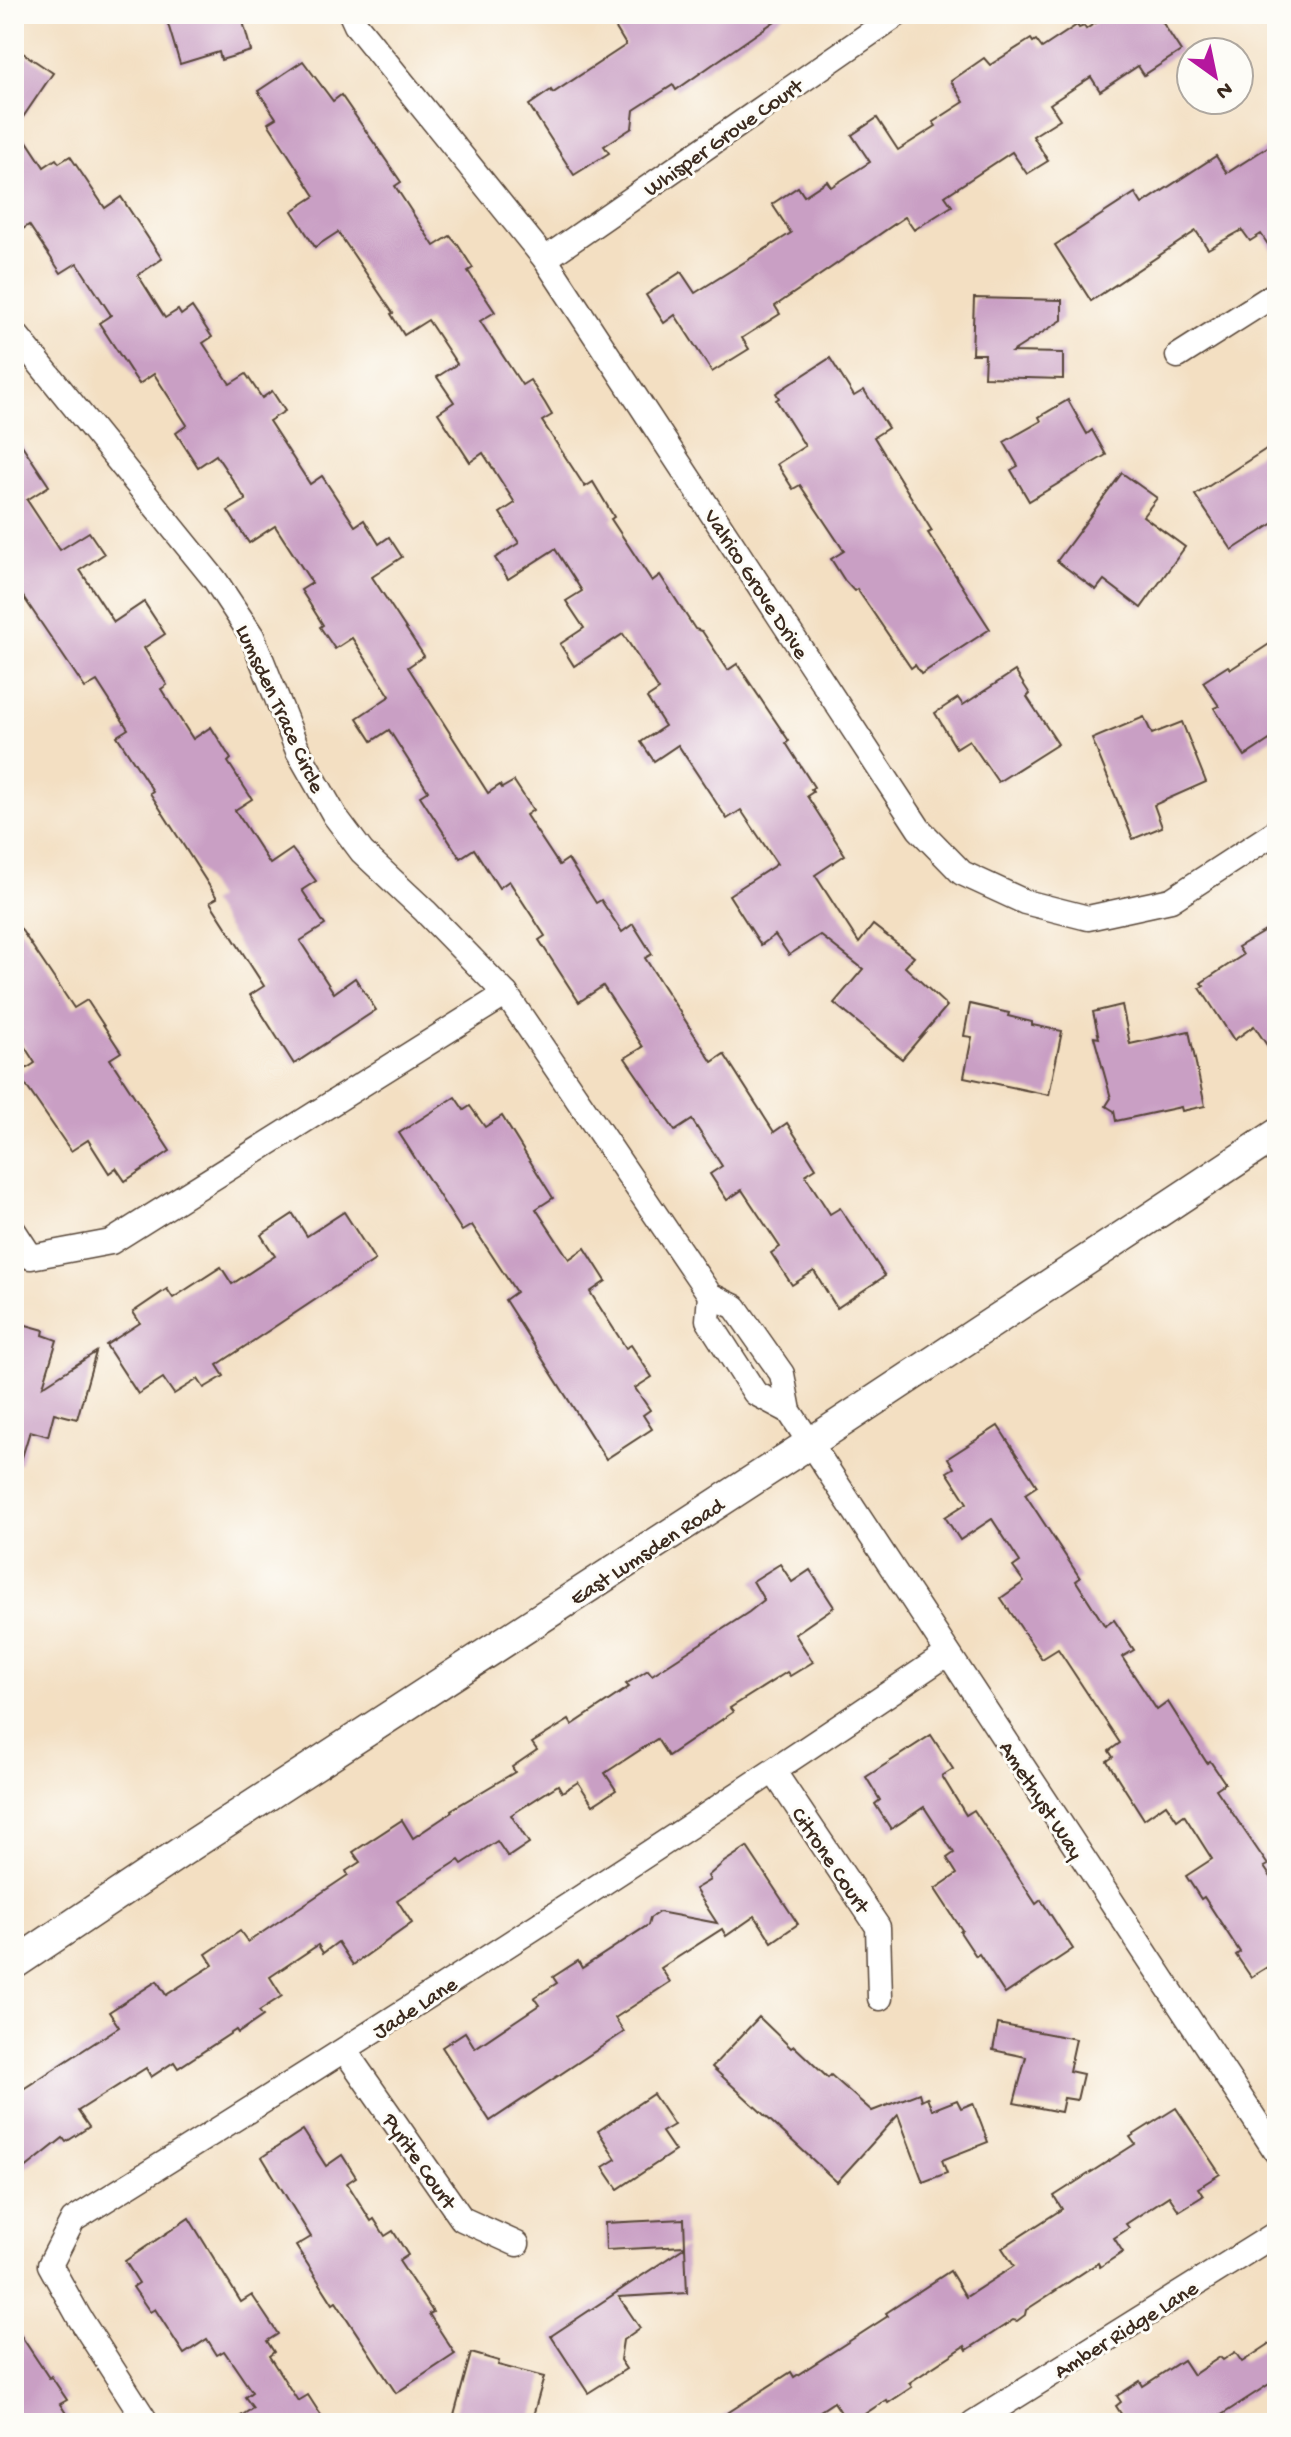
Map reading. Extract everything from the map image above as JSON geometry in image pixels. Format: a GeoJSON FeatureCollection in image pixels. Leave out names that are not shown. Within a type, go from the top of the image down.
{"type":"FeatureCollection","features":[{"type":"Feature","properties":{"kind":"street","name":"Valrico Grove Drive"},"geometry":{"type":"LineString","coordinates":[[351,14],[356,25],[545,259],[919,829],[962,873],[1025,902],[1088,918],[1171,900],[1277,831]]}},
{"type":"Feature","properties":{"kind":"street","name":"Whisper Grove Court"},"geometry":{"type":"LineString","coordinates":[[545,259],[898,14]]}},
{"type":"Feature","properties":{"kind":"street"},"geometry":{"type":"LineString","coordinates":[[1178,356],[1277,293]]}},
{"type":"Feature","properties":{"kind":"street","name":"Lumsden Trace Circle"},"geometry":{"type":"LineString","coordinates":[[14,332],[215,580],[252,636],[298,751],[335,816],[362,852],[506,994],[710,1295],[735,1307],[782,1374],[789,1411],[810,1443]]}},
{"type":"Feature","properties":{"kind":"street"},"geometry":{"type":"LineString","coordinates":[[14,1231],[31,1257],[111,1242],[506,994]]}},
{"type":"Feature","properties":{"kind":"street","name":"East Lumsden Road"},"geometry":{"type":"LineString","coordinates":[[14,1964],[1277,1134]]}},
{"type":"Feature","properties":{"kind":"street","name":"Lumsden Trace Circle"},"geometry":{"type":"LineString","coordinates":[[710,1295],[708,1320],[755,1393],[789,1411]]}},
{"type":"Feature","properties":{"kind":"street","name":"Amethyst Way"},"geometry":{"type":"LineString","coordinates":[[810,1443],[1277,2153]]}},
{"type":"Feature","properties":{"kind":"street","name":"Jade Lane"},"geometry":{"type":"LineString","coordinates":[[147,2423],[79,2317],[50,2265],[73,2220],[345,2051],[774,1772],[947,1654]]}},
{"type":"Feature","properties":{"kind":"street","name":"Citrone Court"},"geometry":{"type":"LineString","coordinates":[[774,1772],[878,1927],[880,1998]]}},
{"type":"Feature","properties":{"kind":"street","name":"Pyrite Court"},"geometry":{"type":"LineString","coordinates":[[345,2051],[462,2219],[517,2244]]}},
{"type":"Feature","properties":{"kind":"street","name":"Amber Ridge Lane"},"geometry":{"type":"LineString","coordinates":[[973,2423],[1277,2233]]}},
{"type":"Feature","properties":{"kind":"building"},"geometry":{"type":"Polygon","coordinates":[[[165,14],[241,14],[251,51],[221,60],[219,52],[180,64],[165,14]]]}},
{"type":"Feature","properties":{"kind":"building"},"geometry":{"type":"Polygon","coordinates":[[[631,14],[785,14],[676,90],[673,85],[634,110],[632,128],[604,146],[609,153],[574,175],[529,105],[551,90],[553,93],[626,45],[614,25],[631,14]]]}},
{"type":"Feature","properties":{"kind":"building"},"geometry":{"type":"Polygon","coordinates":[[[1109,14],[1157,14],[1175,42],[1175,55],[1144,75],[1138,66],[1100,91],[1091,77],[1050,104],[1060,119],[1033,136],[1048,161],[1027,174],[1012,152],[945,196],[952,206],[914,230],[905,217],[775,306],[780,314],[742,338],[749,349],[712,372],[675,315],[664,323],[646,295],[681,272],[695,293],[791,233],[772,204],[798,187],[804,196],[827,181],[831,187],[870,162],[852,135],[877,118],[898,150],[936,126],[933,122],[964,102],[951,81],[984,58],[990,65],[1031,39],[1042,48],[1077,25],[1086,29],[1109,14]]]}},
{"type":"Feature","properties":{"kind":"building"},"geometry":{"type":"Polygon","coordinates":[[[14,47],[53,73],[17,126],[44,167],[56,159],[59,163],[70,156],[105,208],[121,197],[162,259],[138,275],[165,318],[178,310],[181,315],[192,307],[212,337],[203,343],[230,384],[246,374],[262,398],[272,391],[285,411],[269,421],[310,484],[322,476],[355,526],[364,520],[379,544],[389,537],[402,557],[372,577],[424,656],[408,667],[488,793],[514,781],[533,810],[526,815],[559,865],[568,859],[596,903],[601,900],[622,932],[633,924],[652,954],[645,958],[712,1062],[724,1054],[774,1132],[787,1123],[816,1168],[805,1175],[830,1214],[840,1208],[885,1276],[837,1308],[814,1271],[792,1285],[771,1253],[780,1247],[742,1190],[727,1200],[710,1174],[722,1166],[692,1120],[675,1131],[625,1058],[643,1047],[603,986],[579,1002],[539,940],[545,936],[509,881],[499,888],[474,849],[460,858],[420,796],[428,791],[389,730],[372,741],[357,718],[390,696],[352,638],[335,649],[320,627],[323,625],[301,590],[312,583],[275,526],[249,543],[228,511],[246,500],[216,455],[198,467],[176,433],[187,425],[154,374],[139,384],[99,323],[111,315],[77,263],[61,273],[29,225],[14,235],[14,47]]]}},
{"type":"Feature","properties":{"kind":"building"},"geometry":{"type":"Polygon","coordinates":[[[303,61],[333,101],[341,95],[401,182],[395,186],[434,246],[450,236],[458,245],[473,268],[468,271],[495,312],[480,321],[522,385],[530,380],[545,403],[552,415],[542,421],[585,487],[593,482],[614,517],[611,519],[652,581],[660,575],[695,629],[702,631],[728,670],[737,664],[789,741],[786,743],[814,787],[807,796],[845,855],[815,875],[859,943],[873,925],[914,957],[905,967],[947,1006],[902,1059],[834,1003],[863,969],[820,935],[789,955],[775,935],[761,945],[729,895],[777,864],[741,810],[727,819],[678,745],[654,761],[641,742],[665,726],[647,698],[659,690],[623,634],[574,666],[560,644],[584,628],[566,601],[582,591],[555,549],[508,579],[495,558],[519,543],[500,513],[515,503],[483,453],[470,462],[438,413],[454,402],[437,377],[457,364],[428,320],[404,335],[393,313],[338,232],[315,247],[292,211],[315,196],[268,123],[276,118],[258,91],[303,61]]]}},
{"type":"Feature","properties":{"kind":"building"},"geometry":{"type":"Polygon","coordinates":[[[1277,141],[1277,258],[1261,234],[1250,241],[1242,230],[1208,249],[1196,231],[1091,301],[1055,245],[1135,193],[1142,204],[1216,156],[1227,173],[1277,141]]]}},
{"type":"Feature","properties":{"kind":"building"},"geometry":{"type":"Polygon","coordinates":[[[974,298],[1062,300],[1062,320],[1012,352],[1063,353],[1063,379],[984,377],[985,354],[972,354],[974,298]]]}},
{"type":"Feature","properties":{"kind":"building"},"geometry":{"type":"Polygon","coordinates":[[[830,358],[854,396],[864,390],[888,428],[874,437],[932,531],[928,533],[990,629],[921,674],[915,665],[911,668],[857,589],[854,591],[845,581],[831,559],[844,551],[800,485],[793,489],[777,464],[805,446],[776,400],[779,398],[776,393],[830,358]]]}},
{"type":"Feature","properties":{"kind":"building"},"geometry":{"type":"Polygon","coordinates":[[[1068,400],[1087,434],[1092,430],[1106,455],[1029,501],[1011,470],[1018,466],[1004,442],[1041,421],[1039,417],[1068,400]]]}},
{"type":"Feature","properties":{"kind":"building"},"geometry":{"type":"Polygon","coordinates":[[[14,433],[49,486],[27,500],[60,550],[89,532],[104,554],[80,570],[114,622],[144,602],[165,634],[144,648],[167,685],[161,689],[193,739],[211,727],[231,759],[228,762],[252,799],[235,810],[270,864],[292,849],[316,881],[302,890],[325,925],[300,941],[334,993],[355,978],[376,1010],[294,1064],[250,995],[264,986],[210,902],[217,898],[117,736],[128,729],[97,681],[85,688],[14,583],[14,433]]]}},
{"type":"Feature","properties":{"kind":"building"},"geometry":{"type":"Polygon","coordinates":[[[1277,442],[1277,521],[1232,550],[1195,495],[1277,442]]]}},
{"type":"Feature","properties":{"kind":"building"},"geometry":{"type":"Polygon","coordinates":[[[1122,473],[1157,498],[1143,516],[1185,547],[1141,608],[1104,580],[1096,590],[1057,561],[1122,473]]]}},
{"type":"Feature","properties":{"kind":"building"},"geometry":{"type":"Polygon","coordinates":[[[1277,639],[1277,735],[1245,756],[1214,708],[1219,706],[1203,682],[1228,666],[1231,669],[1277,639]]]}},
{"type":"Feature","properties":{"kind":"building"},"geometry":{"type":"Polygon","coordinates":[[[1015,671],[1030,694],[1027,697],[1058,744],[998,782],[969,740],[956,748],[935,713],[958,698],[963,705],[1015,671]]]}},
{"type":"Feature","properties":{"kind":"building"},"geometry":{"type":"Polygon","coordinates":[[[1144,717],[1152,734],[1182,722],[1206,782],[1154,805],[1162,827],[1133,839],[1092,739],[1144,717]]]}},
{"type":"Feature","properties":{"kind":"building"},"geometry":{"type":"Polygon","coordinates":[[[14,919],[74,1008],[87,1000],[121,1052],[110,1059],[170,1151],[125,1181],[116,1168],[109,1173],[88,1140],[71,1151],[18,1074],[35,1063],[14,1030],[14,919]]]}},
{"type":"Feature","properties":{"kind":"building"},"geometry":{"type":"Polygon","coordinates":[[[1277,924],[1277,1060],[1254,1026],[1234,1040],[1200,988],[1204,986],[1201,983],[1243,955],[1238,947],[1277,924]]]}},
{"type":"Feature","properties":{"kind":"building"},"geometry":{"type":"Polygon","coordinates":[[[970,1004],[1009,1013],[1008,1016],[1032,1022],[1032,1025],[1062,1031],[1049,1095],[964,1077],[972,1037],[964,1036],[970,1004]]]}},
{"type":"Feature","properties":{"kind":"building"},"geometry":{"type":"Polygon","coordinates":[[[1122,1005],[1130,1044],[1189,1031],[1205,1106],[1182,1111],[1181,1107],[1116,1121],[1114,1111],[1106,1106],[1111,1098],[1094,1037],[1099,1038],[1093,1012],[1122,1005]]]}},
{"type":"Feature","properties":{"kind":"building"},"geometry":{"type":"Polygon","coordinates":[[[455,1097],[464,1110],[470,1106],[485,1127],[502,1116],[553,1198],[536,1209],[569,1259],[585,1248],[606,1281],[590,1292],[626,1348],[631,1345],[652,1377],[635,1388],[650,1410],[643,1415],[652,1429],[606,1459],[505,1300],[516,1292],[472,1225],[462,1231],[399,1133],[455,1097]]]}},
{"type":"Feature","properties":{"kind":"building"},"geometry":{"type":"Polygon","coordinates":[[[344,1212],[375,1260],[217,1365],[224,1376],[204,1388],[198,1379],[174,1394],[163,1378],[138,1394],[106,1345],[140,1323],[133,1312],[167,1289],[173,1298],[221,1267],[232,1284],[275,1256],[261,1235],[293,1214],[307,1236],[344,1212]]]}},
{"type":"Feature","properties":{"kind":"building"},"geometry":{"type":"Polygon","coordinates":[[[19,1323],[44,1330],[43,1335],[57,1340],[43,1386],[96,1352],[77,1419],[54,1413],[48,1436],[30,1431],[20,1464],[14,1463],[14,1342],[19,1323]]]}},
{"type":"Feature","properties":{"kind":"building"},"geometry":{"type":"Polygon","coordinates":[[[998,1426],[1037,1486],[1025,1494],[1080,1578],[1076,1581],[1105,1626],[1114,1620],[1134,1650],[1122,1657],[1157,1710],[1168,1702],[1207,1763],[1210,1761],[1225,1783],[1216,1789],[1268,1865],[1264,1867],[1277,1886],[1277,1961],[1251,1977],[1236,1955],[1240,1952],[1204,1897],[1201,1899],[1186,1876],[1212,1859],[1184,1815],[1177,1820],[1166,1804],[1144,1819],[1107,1761],[1113,1757],[1109,1751],[1120,1743],[1058,1649],[1042,1659],[1001,1598],[1024,1582],[1013,1567],[1020,1562],[992,1519],[960,1540],[945,1517],[967,1503],[947,1472],[954,1468],[948,1458],[998,1426]]]}},
{"type":"Feature","properties":{"kind":"building"},"geometry":{"type":"Polygon","coordinates":[[[780,1564],[792,1582],[810,1570],[834,1607],[795,1634],[813,1662],[790,1676],[787,1672],[730,1708],[733,1712],[668,1756],[657,1739],[605,1773],[616,1790],[593,1805],[578,1782],[562,1792],[558,1785],[511,1815],[529,1843],[508,1857],[497,1841],[462,1864],[459,1860],[397,1900],[412,1923],[353,1965],[338,1942],[323,1953],[318,1945],[270,1977],[282,1996],[259,2011],[263,2016],[178,2068],[174,2062],[151,2077],[146,2068],[78,2111],[89,2127],[66,2142],[63,2138],[14,2177],[14,2095],[119,2027],[109,2012],[157,1981],[166,1995],[213,1965],[206,1954],[240,1931],[248,1942],[348,1875],[346,1871],[360,1862],[353,1852],[402,1820],[413,1838],[451,1810],[515,1772],[512,1767],[537,1750],[532,1743],[569,1720],[572,1725],[629,1687],[626,1684],[648,1670],[652,1675],[749,1612],[764,1600],[753,1581],[780,1564]]]}},
{"type":"Feature","properties":{"kind":"building"},"geometry":{"type":"Polygon","coordinates":[[[931,1735],[953,1769],[942,1776],[966,1815],[974,1810],[1036,1904],[1041,1900],[1073,1949],[1005,1994],[979,1954],[976,1956],[960,1932],[962,1930],[935,1889],[957,1874],[947,1858],[954,1853],[924,1807],[891,1829],[875,1804],[880,1800],[866,1777],[931,1735]]]}},
{"type":"Feature","properties":{"kind":"building"},"geometry":{"type":"Polygon","coordinates":[[[747,1847],[798,1924],[772,1942],[755,1916],[726,1936],[722,1929],[661,1968],[670,1982],[615,2018],[624,2032],[490,2121],[442,2047],[465,2032],[475,2048],[539,2005],[534,1998],[557,1983],[553,1977],[578,1961],[582,1968],[648,1925],[650,1918],[659,1912],[717,1923],[695,1889],[710,1880],[708,1876],[724,1862],[747,1847]]]}},
{"type":"Feature","properties":{"kind":"building"},"geometry":{"type":"Polygon","coordinates":[[[759,2017],[791,2048],[794,2046],[828,2078],[831,2075],[872,2111],[919,2093],[921,2100],[927,2097],[932,2110],[957,2100],[961,2108],[973,2103],[988,2142],[942,2160],[947,2173],[923,2182],[898,2115],[837,2182],[712,2067],[759,2017]]]}},
{"type":"Feature","properties":{"kind":"building"},"geometry":{"type":"Polygon","coordinates":[[[998,2024],[1076,2039],[1069,2071],[1083,2074],[1077,2100],[1064,2098],[1061,2112],[1014,2103],[1026,2057],[993,2050],[998,2024]]]}},
{"type":"Feature","properties":{"kind":"building"},"geometry":{"type":"Polygon","coordinates":[[[653,2094],[674,2125],[662,2132],[675,2151],[618,2189],[603,2167],[616,2159],[598,2131],[653,2094]]]}},
{"type":"Feature","properties":{"kind":"building"},"geometry":{"type":"Polygon","coordinates":[[[1176,2108],[1220,2174],[1198,2188],[1203,2196],[1179,2211],[1169,2196],[1126,2224],[1129,2228],[1114,2238],[1123,2252],[1100,2267],[1098,2263],[1026,2310],[1017,2321],[1013,2320],[967,2350],[965,2346],[909,2383],[912,2387],[851,2423],[834,2402],[802,2423],[712,2423],[791,2372],[794,2377],[950,2271],[966,2297],[1014,2266],[1002,2248],[1062,2209],[1054,2196],[1135,2144],[1130,2137],[1176,2108]]]}},
{"type":"Feature","properties":{"kind":"building"},"geometry":{"type":"Polygon","coordinates":[[[303,2130],[326,2166],[342,2155],[356,2177],[347,2183],[371,2221],[374,2219],[385,2236],[393,2231],[408,2255],[399,2261],[433,2312],[429,2314],[455,2354],[396,2393],[296,2246],[311,2237],[262,2157],[303,2130]]]}},
{"type":"Feature","properties":{"kind":"building"},"geometry":{"type":"Polygon","coordinates":[[[189,2218],[241,2302],[252,2295],[278,2334],[267,2341],[274,2352],[269,2356],[298,2401],[308,2395],[326,2423],[230,2423],[253,2408],[245,2397],[252,2392],[224,2351],[217,2355],[207,2339],[184,2354],[155,2309],[150,2312],[133,2287],[139,2283],[125,2261],[189,2218]]]}},
{"type":"Feature","properties":{"kind":"building"},"geometry":{"type":"Polygon","coordinates":[[[684,2219],[685,2246],[606,2250],[605,2223],[684,2219]]]}},
{"type":"Feature","properties":{"kind":"building"},"geometry":{"type":"Polygon","coordinates":[[[685,2247],[687,2293],[619,2297],[640,2328],[623,2340],[620,2360],[626,2369],[588,2393],[551,2336],[685,2247]]]}},
{"type":"Feature","properties":{"kind":"building"},"geometry":{"type":"Polygon","coordinates":[[[14,2325],[67,2400],[60,2404],[72,2423],[14,2423],[14,2325]]]}},
{"type":"Feature","properties":{"kind":"building"},"geometry":{"type":"Polygon","coordinates":[[[1277,2339],[1277,2379],[1209,2423],[1127,2423],[1116,2406],[1121,2402],[1117,2396],[1140,2381],[1143,2386],[1183,2360],[1193,2375],[1220,2357],[1223,2360],[1235,2352],[1242,2362],[1277,2339]]]}},
{"type":"Feature","properties":{"kind":"building"},"geometry":{"type":"Polygon","coordinates":[[[471,2353],[499,2361],[498,2365],[544,2377],[531,2423],[452,2423],[471,2353]]]}}]}
